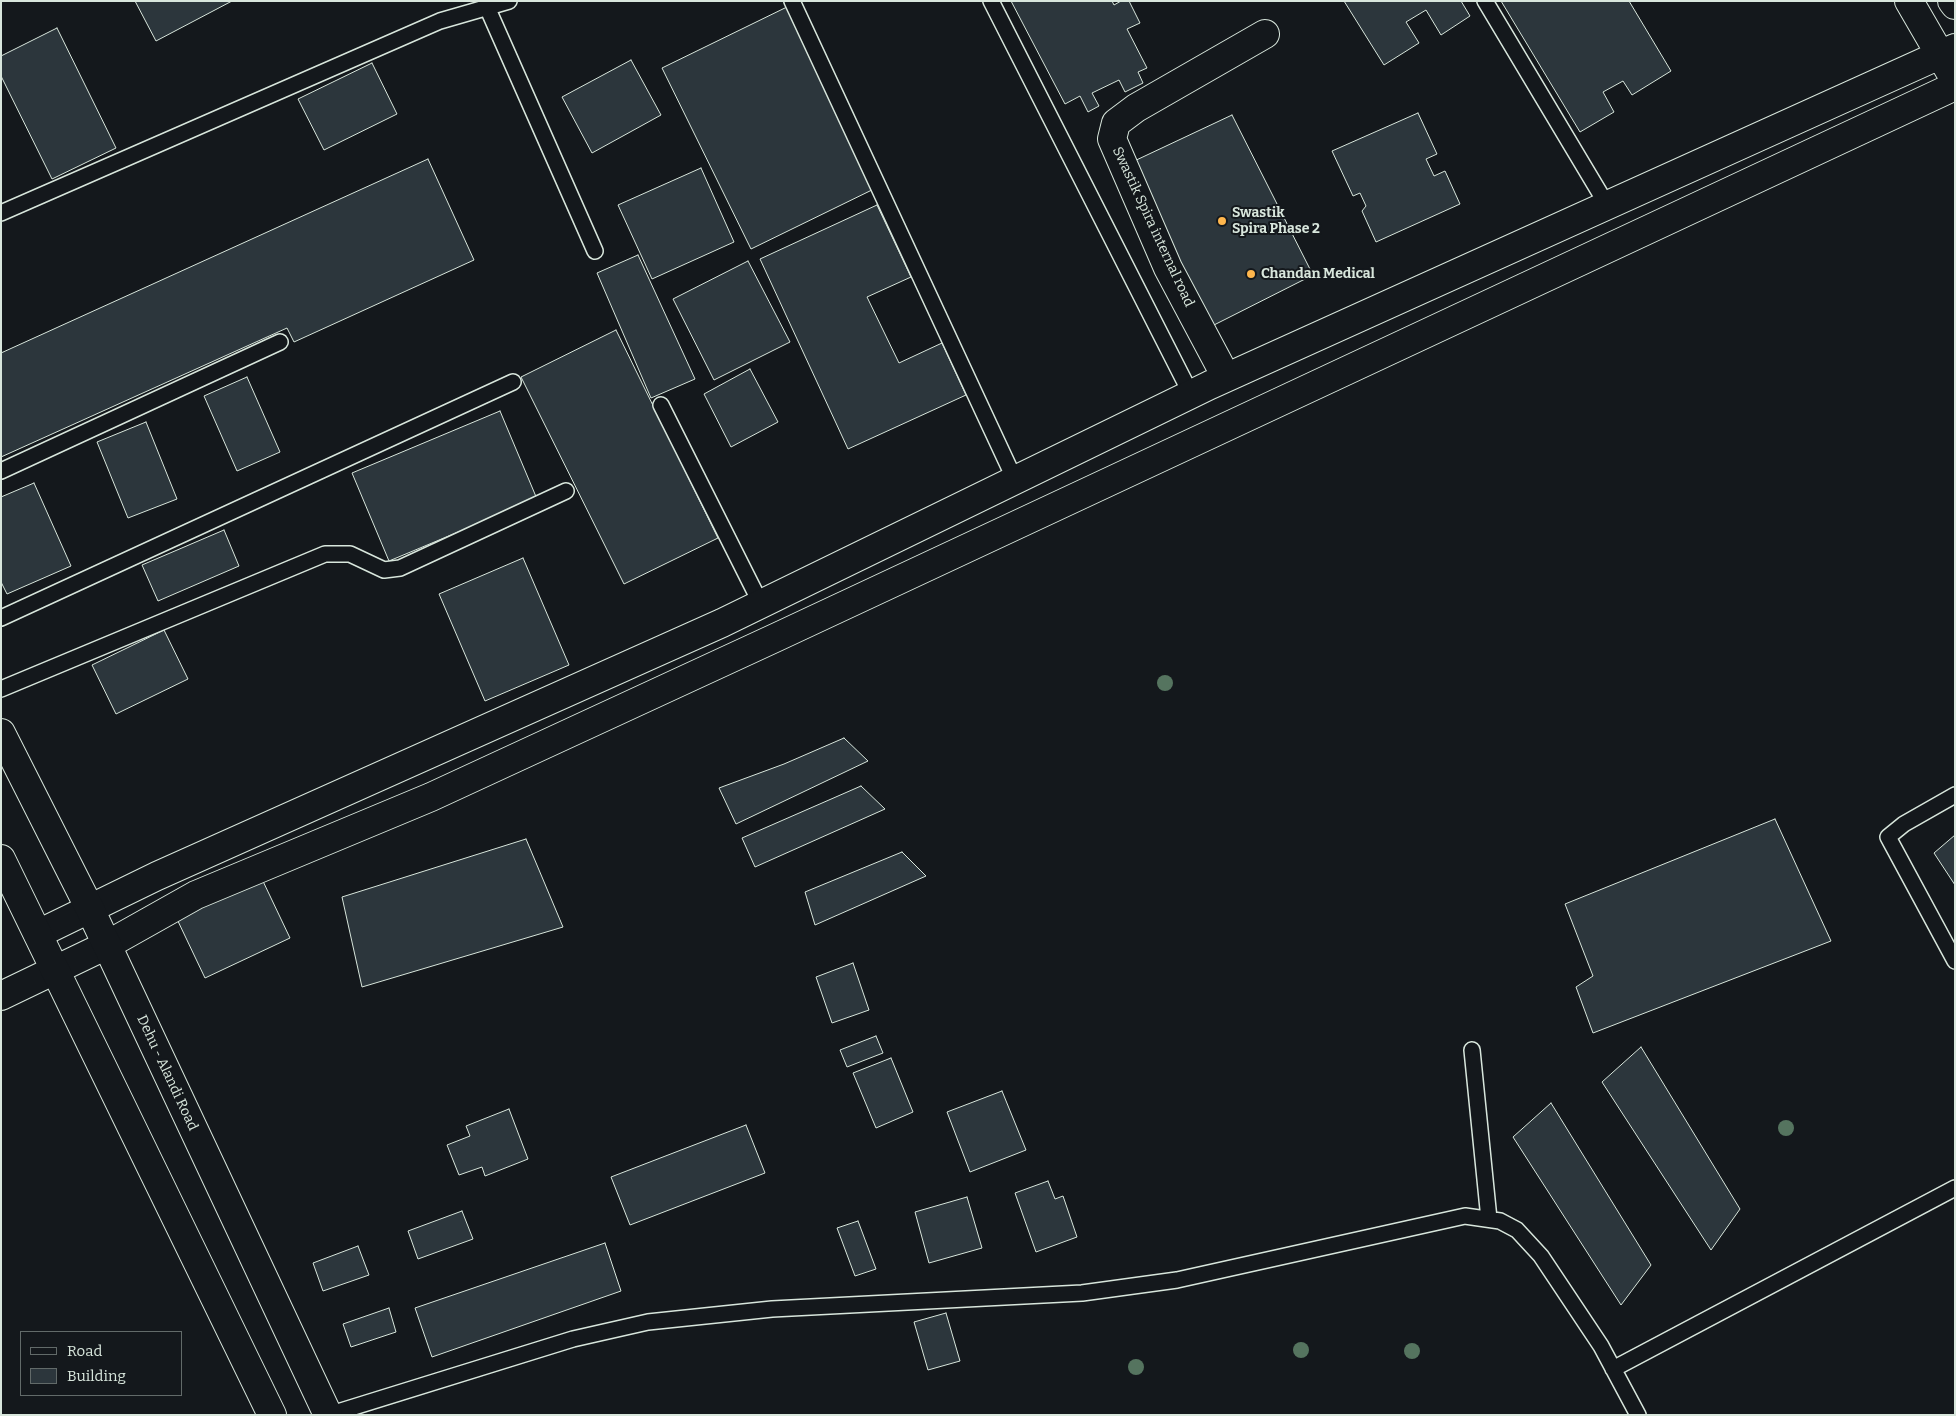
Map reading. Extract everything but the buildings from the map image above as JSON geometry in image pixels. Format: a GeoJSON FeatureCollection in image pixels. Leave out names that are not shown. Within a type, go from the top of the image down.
{"type":"FeatureCollection","features":[{"type":"Feature","properties":{"kind":"street"},"geometry":{"type":"LineString","coordinates":[[1909,1],[1947,52],[1955,80]]}},
{"type":"Feature","properties":{"kind":"street"},"geometry":{"type":"LineString","coordinates":[[1952,1],[1955,5]]}},
{"type":"Feature","properties":{"kind":"street","name":"Swastik Spira internal road"},"geometry":{"type":"LineString","coordinates":[[1226,378],[1168,268],[1112,138],[1116,123],[1136,108],[1265,34]]}},
{"type":"Feature","properties":{"kind":"street"},"geometry":{"type":"LineString","coordinates":[[38,934],[157,876],[761,604],[1191,394],[1607,204],[1947,52]]}},
{"type":"Feature","properties":{"kind":"street"},"geometry":{"type":"LineString","coordinates":[[1,996],[107,945],[196,895],[432,797],[1955,86]]}},
{"type":"Feature","properties":{"kind":"street","name":"Dehu - Alandi Road"},"geometry":{"type":"LineString","coordinates":[[1,733],[90,909],[328,1415]]}},
{"type":"Feature","properties":{"kind":"street"},"geometry":{"type":"LineString","coordinates":[[1,858],[272,1415]]}},
{"type":"Feature","properties":{"kind":"lane"},"geometry":{"type":"LineString","coordinates":[[1,213],[440,20],[509,1]]}},
{"type":"Feature","properties":{"kind":"lane"},"geometry":{"type":"LineString","coordinates":[[792,1],[1015,480]]}},
{"type":"Feature","properties":{"kind":"lane"},"geometry":{"type":"LineString","coordinates":[[991,1],[1191,394]]}},
{"type":"Feature","properties":{"kind":"lane"},"geometry":{"type":"LineString","coordinates":[[1485,1],[1607,204]]}},
{"type":"Feature","properties":{"kind":"lane"},"geometry":{"type":"LineString","coordinates":[[488,7],[595,251]]}},
{"type":"Feature","properties":{"kind":"lane"},"geometry":{"type":"LineString","coordinates":[[1,471],[280,342]]}},
{"type":"Feature","properties":{"kind":"lane"},"geometry":{"type":"LineString","coordinates":[[1,618],[513,382]]}},
{"type":"Feature","properties":{"kind":"lane"},"geometry":{"type":"LineString","coordinates":[[661,405],[761,604]]}},
{"type":"Feature","properties":{"kind":"lane"},"geometry":{"type":"LineString","coordinates":[[1,689],[325,554],[350,554],[384,570],[400,568],[566,491]]}},
{"type":"Feature","properties":{"kind":"lane"},"geometry":{"type":"LineString","coordinates":[[1955,795],[1904,824],[1888,838],[1955,961]]}},
{"type":"Feature","properties":{"kind":"lane"},"geometry":{"type":"LineString","coordinates":[[1472,1050],[1489,1219]]}},
{"type":"Feature","properties":{"kind":"lane"},"geometry":{"type":"LineString","coordinates":[[1613,1369],[1955,1188]]}},
{"type":"Feature","properties":{"kind":"lane"},"geometry":{"type":"LineString","coordinates":[[328,1415],[573,1339],[648,1322],[772,1309],[1082,1293],[1177,1280],[1464,1216],[1500,1221],[1516,1230],[1541,1256],[1601,1346],[1638,1415]]}},
{"type":"Feature","properties":{"kind":"place","name":"Swastik Spira Phase 2"},"geometry":{"type":"Point","coordinates":[1222,221]}},
{"type":"Feature","properties":{"kind":"place","name":"Chandan Medical"},"geometry":{"type":"Point","coordinates":[1251,274]}}]}
